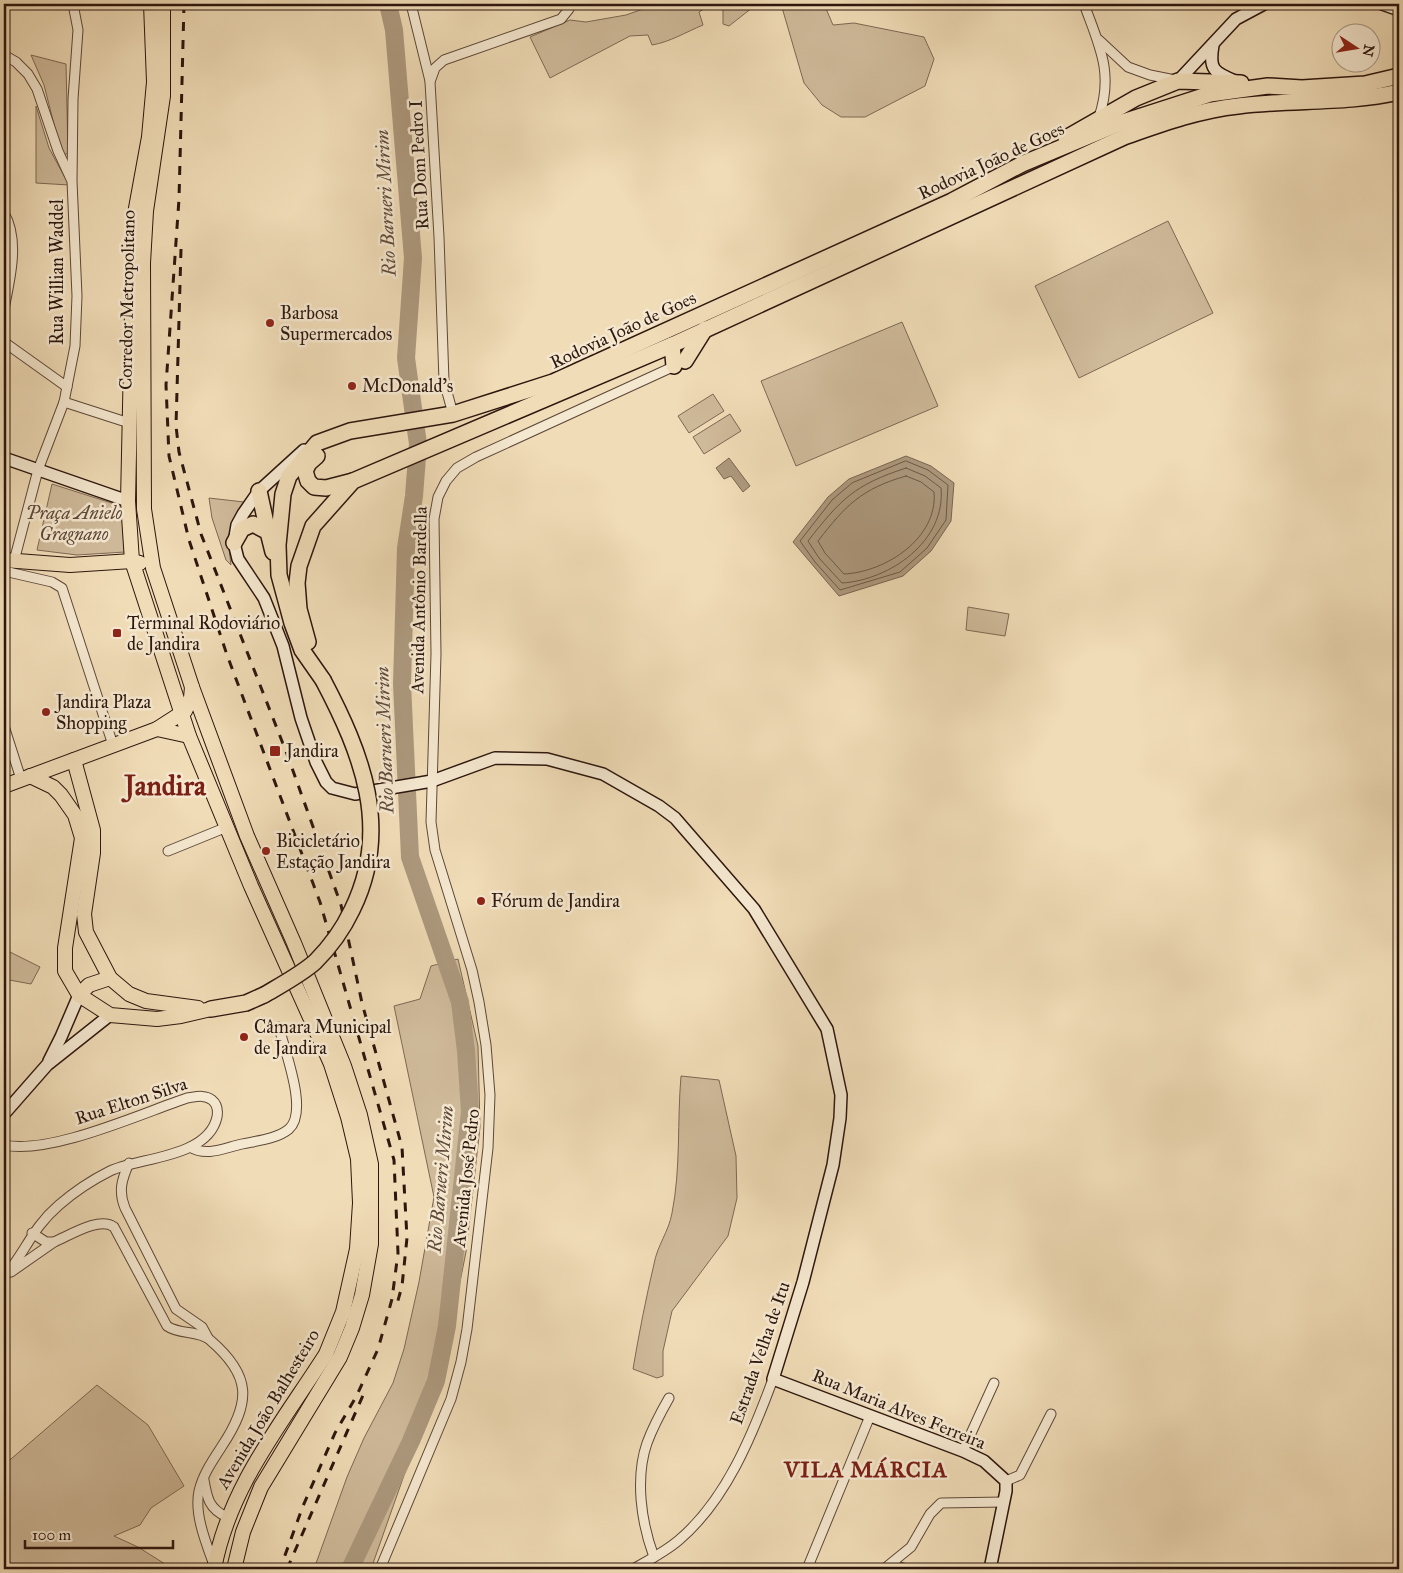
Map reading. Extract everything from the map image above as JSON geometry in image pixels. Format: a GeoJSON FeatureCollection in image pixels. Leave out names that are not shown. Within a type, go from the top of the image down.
{"type":"FeatureCollection","features":[{"type":"Feature","properties":{"kind":"highway","name":"Rodovia João de Goes"},"geometry":{"type":"LineString","coordinates":[[212,1009],[246,1002],[264,995],[314,962],[333,942],[360,893],[370,855],[372,813],[365,778],[351,737],[323,680],[302,650],[292,623],[280,575],[278,545],[283,494],[289,476],[317,443],[350,431],[453,414],[553,382],[952,201],[1022,164],[1120,122],[1210,94],[1268,86],[1302,88],[1365,84],[1399,76]]}},
{"type":"Feature","properties":{"kind":"highway"},"geometry":{"type":"LineString","coordinates":[[1022,164],[1099,117],[1136,98],[1178,81],[1238,82],[1268,86]]}},
{"type":"Feature","properties":{"kind":"highway","name":"Rodovia João de Goes"},"geometry":{"type":"LineString","coordinates":[[353,481],[672,345],[1124,137],[1171,120],[1239,105],[1356,99],[1399,92]]}},
{"type":"Feature","properties":{"kind":"highway"},"geometry":{"type":"LineString","coordinates":[[680,364],[705,329]]}},
{"type":"Feature","properties":{"kind":"highway"},"geometry":{"type":"LineString","coordinates":[[672,345],[680,364]]}},
{"type":"Feature","properties":{"kind":"highway"},"geometry":{"type":"LineString","coordinates":[[444,443],[456,423],[453,414]]}},
{"type":"Feature","properties":{"kind":"highway"},"geometry":{"type":"LineString","coordinates":[[335,436],[309,463],[305,471],[308,481],[314,487],[326,488],[353,481]]}},
{"type":"Feature","properties":{"kind":"highway"},"geometry":{"type":"LineString","coordinates":[[314,666],[299,609],[299,566],[314,526],[353,481]]}},
{"type":"Feature","properties":{"kind":"highway"},"geometry":{"type":"LineString","coordinates":[[259,492],[280,575]]}},
{"type":"Feature","properties":{"kind":"highway"},"geometry":{"type":"LineString","coordinates":[[234,543],[242,529],[254,524],[268,532]]}},
{"type":"Feature","properties":{"kind":"main road","name":"Avenida João Balhesteiro"},"geometry":{"type":"LineString","coordinates":[[152,4],[154,82],[149,137],[134,219],[128,500],[132,561],[189,736],[226,827],[331,1064],[348,1117],[358,1159],[360,1203],[357,1248],[343,1312],[326,1354],[246,1477],[227,1517]]}},
{"type":"Feature","properties":{"kind":"main road","name":"Corredor Metropolitano"},"geometry":{"type":"LineString","coordinates":[[152,568],[144,509],[143,263],[146,211],[163,96],[163,4]]}},
{"type":"Feature","properties":{"kind":"main road"},"geometry":{"type":"LineString","coordinates":[[9,561],[70,566],[132,561],[152,568]]}},
{"type":"Feature","properties":{"kind":"main road","name":"Avenida João Balhesteiro"},"geometry":{"type":"LineString","coordinates":[[152,568],[192,687],[247,836],[294,943],[344,1066],[360,1114],[371,1164],[371,1244],[362,1295],[352,1328],[340,1357],[261,1486],[243,1532],[234,1569]]}},
{"type":"Feature","properties":{"kind":"main road"},"geometry":{"type":"LineString","coordinates":[[4,786],[157,729],[181,714],[191,698],[192,687]]}},
{"type":"Feature","properties":{"kind":"main road"},"geometry":{"type":"LineString","coordinates":[[157,729],[189,736]]}},
{"type":"Feature","properties":{"kind":"main road"},"geometry":{"type":"LineString","coordinates":[[74,760],[93,830],[93,852],[84,914],[86,932],[110,978],[128,994],[146,1001],[212,1009]]}},
{"type":"Feature","properties":{"kind":"main road"},"geometry":{"type":"LineString","coordinates":[[26,778],[52,788],[61,795],[75,815],[82,838],[65,948],[65,971],[79,995],[110,1015],[157,1018],[181,1016],[212,1009]]}},
{"type":"Feature","properties":{"kind":"main road"},"geometry":{"type":"LineString","coordinates":[[79,995],[89,985],[110,978]]}},
{"type":"Feature","properties":{"kind":"main road"},"geometry":{"type":"LineString","coordinates":[[110,1015],[128,994]]}},
{"type":"Feature","properties":{"kind":"main road"},"geometry":{"type":"LineString","coordinates":[[217,1568],[232,1533],[232,1527],[227,1517]]}},
{"type":"Feature","properties":{"kind":"street","name":"Rua Willian Waddel"},"geometry":{"type":"LineString","coordinates":[[9,561],[38,470],[64,402],[75,346],[77,306],[72,181],[73,98],[78,30],[74,4]]}},
{"type":"Feature","properties":{"kind":"street"},"geometry":{"type":"LineString","coordinates":[[411,4],[430,82]]}},
{"type":"Feature","properties":{"kind":"street","name":"Rua Dom Pedro I"},"geometry":{"type":"LineString","coordinates":[[453,414],[444,381],[430,82],[435,68],[444,60],[561,18],[569,9],[570,4]]}},
{"type":"Feature","properties":{"kind":"street"},"geometry":{"type":"LineString","coordinates":[[1084,4],[1098,40],[1106,70],[1106,88],[1099,117]]}},
{"type":"Feature","properties":{"kind":"street"},"geometry":{"type":"LineString","coordinates":[[1098,40],[1128,67],[1150,75],[1178,81],[1236,19],[1264,4]]}},
{"type":"Feature","properties":{"kind":"street"},"geometry":{"type":"LineString","coordinates":[[1382,4],[1399,10]]}},
{"type":"Feature","properties":{"kind":"street"},"geometry":{"type":"LineString","coordinates":[[1213,44],[1210,61],[1214,70],[1238,82]]}},
{"type":"Feature","properties":{"kind":"street"},"geometry":{"type":"LineString","coordinates":[[4,55],[16,62],[28,74],[37,89],[58,151],[72,181]]}},
{"type":"Feature","properties":{"kind":"street"},"geometry":{"type":"LineString","coordinates":[[4,213],[9,222],[13,241],[4,309]]}},
{"type":"Feature","properties":{"kind":"street"},"geometry":{"type":"LineString","coordinates":[[4,342],[67,387]]}},
{"type":"Feature","properties":{"kind":"street","name":"Avenida Antônio Bardella"},"geometry":{"type":"LineString","coordinates":[[427,782],[436,654],[434,521],[438,497],[446,481],[457,468],[501,444],[572,415],[680,364]]}},
{"type":"Feature","properties":{"kind":"street"},"geometry":{"type":"LineString","coordinates":[[64,402],[123,421]]}},
{"type":"Feature","properties":{"kind":"street"},"geometry":{"type":"LineString","coordinates":[[234,543],[237,525],[242,514],[259,492],[284,466],[317,443]]}},
{"type":"Feature","properties":{"kind":"street"},"geometry":{"type":"LineString","coordinates":[[4,458],[128,500]]}},
{"type":"Feature","properties":{"kind":"street","name":"Estrada Velha de Itu"},"geometry":{"type":"LineString","coordinates":[[234,543],[238,559],[264,598],[283,646],[301,718],[316,762],[326,782],[332,788],[355,794],[427,782],[495,758],[547,759],[603,774],[659,806],[675,818],[754,909],[828,1029],[841,1095],[840,1118],[833,1165],[803,1282],[773,1379],[752,1433],[722,1487],[679,1540],[633,1569]]}},
{"type":"Feature","properties":{"kind":"street"},"geometry":{"type":"LineString","coordinates":[[4,571],[52,582],[62,588],[114,745]]}},
{"type":"Feature","properties":{"kind":"street"},"geometry":{"type":"LineString","coordinates":[[4,726],[26,778]]}},
{"type":"Feature","properties":{"kind":"street","name":"Avenida José Pedro"},"geometry":{"type":"LineString","coordinates":[[380,1569],[450,1398],[461,1362],[467,1329],[488,1148],[490,1095],[486,1045],[472,970],[435,850],[427,782]]}},
{"type":"Feature","properties":{"kind":"street"},"geometry":{"type":"LineString","coordinates":[[168,851],[226,827]]}},
{"type":"Feature","properties":{"kind":"street"},"geometry":{"type":"LineString","coordinates":[[47,1065],[79,995]]}},
{"type":"Feature","properties":{"kind":"street"},"geometry":{"type":"LineString","coordinates":[[4,1114],[47,1065],[110,1015]]}},
{"type":"Feature","properties":{"kind":"street"},"geometry":{"type":"LineString","coordinates":[[190,1147],[199,1152],[216,1151],[276,1136],[288,1129],[294,1122],[298,1102],[279,1027]]}},
{"type":"Feature","properties":{"kind":"street","name":"Rua Elton Silva"},"geometry":{"type":"LineString","coordinates":[[4,1145],[18,1148],[49,1144],[186,1098],[207,1096],[214,1101],[217,1108],[217,1117],[210,1129],[190,1147],[171,1155],[129,1163],[86,1185],[59,1205],[32,1233],[4,1277]]}},
{"type":"Feature","properties":{"kind":"street"},"geometry":{"type":"LineString","coordinates":[[129,1163],[121,1187],[125,1208],[176,1309],[202,1327],[208,1338],[234,1366],[242,1379],[244,1390],[235,1424],[204,1479],[199,1492],[202,1529],[217,1568]]}},
{"type":"Feature","properties":{"kind":"street"},"geometry":{"type":"LineString","coordinates":[[4,1277],[54,1242],[100,1223],[110,1224],[114,1227],[167,1326],[208,1338]]}},
{"type":"Feature","properties":{"kind":"street"},"geometry":{"type":"LineString","coordinates":[[32,1233],[46,1242],[54,1242]]}},
{"type":"Feature","properties":{"kind":"street","name":"Rua Maria Alves Ferreira"},"geometry":{"type":"LineString","coordinates":[[773,1379],[963,1451],[984,1461],[1006,1481]]}},
{"type":"Feature","properties":{"kind":"street"},"geometry":{"type":"LineString","coordinates":[[963,1451],[994,1383]]}},
{"type":"Feature","properties":{"kind":"street"},"geometry":{"type":"LineString","coordinates":[[654,1557],[646,1535],[642,1506],[642,1473],[647,1444],[669,1398]]}},
{"type":"Feature","properties":{"kind":"street"},"geometry":{"type":"LineString","coordinates":[[990,1569],[1004,1502],[1006,1481],[1020,1476],[1051,1414]]}},
{"type":"Feature","properties":{"kind":"street"},"geometry":{"type":"LineString","coordinates":[[807,1569],[870,1416]]}},
{"type":"Feature","properties":{"kind":"street"},"geometry":{"type":"LineString","coordinates":[[204,1479],[213,1510],[227,1517]]}},
{"type":"Feature","properties":{"kind":"street"},"geometry":{"type":"LineString","coordinates":[[888,1567],[911,1547],[930,1514],[941,1503],[1004,1502]]}},
{"type":"Feature","properties":{"kind":"street"},"geometry":{"type":"LineString","coordinates":[[888,1567],[908,1569]]}},
{"type":"Feature","properties":{"kind":"green space"},"geometry":{"type":"Polygon","coordinates":[[[657,4],[712,4],[699,12],[703,25],[665,42],[652,45],[648,35],[630,36],[550,78],[530,37],[570,20],[586,22],[626,15],[657,4]]]}},
{"type":"Feature","properties":{"kind":"green space"},"geometry":{"type":"Polygon","coordinates":[[[713,4],[757,4],[729,26],[723,24],[723,10],[713,4]]]}},
{"type":"Feature","properties":{"kind":"green space"},"geometry":{"type":"Polygon","coordinates":[[[781,4],[824,4],[833,25],[854,23],[924,37],[934,59],[925,86],[865,117],[841,117],[822,105],[804,83],[781,4]]]}},
{"type":"Feature","properties":{"kind":"green space"},"geometry":{"type":"Polygon","coordinates":[[[31,55],[66,64],[68,153],[64,155],[61,152],[44,85],[31,55]]]}},
{"type":"Feature","properties":{"kind":"green space"},"geometry":{"type":"Polygon","coordinates":[[[36,106],[49,148],[69,185],[36,183],[36,106]]]}},
{"type":"Feature","properties":{"kind":"green space"},"geometry":{"type":"Polygon","coordinates":[[[1168,221],[1213,313],[1079,378],[1035,286],[1168,221]]]}},
{"type":"Feature","properties":{"kind":"green space"},"geometry":{"type":"Polygon","coordinates":[[[902,322],[938,406],[796,466],[761,381],[902,322]]]}},
{"type":"Feature","properties":{"kind":"green space"},"geometry":{"type":"Polygon","coordinates":[[[713,394],[724,411],[689,433],[678,416],[713,394]]]}},
{"type":"Feature","properties":{"kind":"green space"},"geometry":{"type":"Polygon","coordinates":[[[730,414],[741,431],[704,454],[693,437],[730,414]]]}},
{"type":"Feature","properties":{"kind":"green space","name":"Praça Anielo Gragnano"},"geometry":{"type":"Polygon","coordinates":[[[52,484],[124,507],[125,552],[77,555],[37,550],[52,484]]]}},
{"type":"Feature","properties":{"kind":"green space"},"geometry":{"type":"Polygon","coordinates":[[[209,498],[244,502],[228,540],[231,565],[226,560],[212,518],[209,498]]]}},
{"type":"Feature","properties":{"kind":"green space"},"geometry":{"type":"Polygon","coordinates":[[[968,607],[1009,614],[1005,636],[966,630],[968,607]]]}},
{"type":"Feature","properties":{"kind":"green space"},"geometry":{"type":"Polygon","coordinates":[[[10,952],[40,967],[31,984],[4,979],[4,961],[10,952]]]}},
{"type":"Feature","properties":{"kind":"green space"},"geometry":{"type":"Polygon","coordinates":[[[458,959],[478,1046],[480,1127],[466,1252],[444,1362],[371,1569],[314,1569],[347,1477],[364,1438],[393,1383],[404,1349],[419,1282],[434,1197],[394,1006],[420,999],[431,966],[458,959]]]}},
{"type":"Feature","properties":{"kind":"green space"},"geometry":{"type":"Polygon","coordinates":[[[681,1076],[719,1080],[736,1156],[737,1198],[728,1236],[672,1311],[663,1351],[663,1376],[657,1378],[633,1369],[656,1257],[670,1220],[675,1196],[681,1076]]]}},
{"type":"Feature","properties":{"kind":"green space"},"geometry":{"type":"Polygon","coordinates":[[[97,1385],[148,1425],[184,1486],[151,1508],[140,1525],[114,1536],[138,1547],[173,1569],[10,1569],[4,1546],[4,1465],[97,1385]]]}},
{"type":"Feature","properties":{"kind":"water"},"geometry":{"type":"Polygon","coordinates":[[[906,456],[931,466],[954,483],[951,521],[931,551],[903,576],[839,596],[793,542],[828,497],[849,479],[906,456]]]}},
{"type":"Feature","properties":{"kind":"water"},"geometry":{"type":"Polygon","coordinates":[[[729,458],[750,486],[743,492],[731,476],[724,479],[716,468],[729,458]]]}},
{"type":"Feature","properties":{"kind":"waterway","name":"Rio Barueri Mirim"},"geometry":{"type":"LineString","coordinates":[[350,1569],[411,1441],[436,1381],[447,1326],[470,1112],[466,1051],[460,1002],[410,857],[402,683],[406,548],[414,496],[418,444],[406,358],[413,258],[394,30],[388,4]]}},
{"type":"Feature","properties":{"kind":"railway"},"geometry":{"type":"LineString","coordinates":[[184,4],[179,199],[166,385],[169,456],[189,540],[227,655],[320,902],[394,1160],[398,1253],[392,1299],[378,1349],[357,1395],[335,1433],[303,1506],[280,1569]]}},
{"type":"Feature","properties":{"kind":"railway"},"geometry":{"type":"LineString","coordinates":[[181,249],[176,426],[179,452],[201,534],[287,754],[341,905],[362,1003],[402,1147],[407,1238],[402,1286],[397,1304]]}},
{"type":"Feature","properties":{"kind":"railway"},"geometry":{"type":"LineString","coordinates":[[287,1569],[364,1393]]}},
{"type":"Feature","properties":{"kind":"place","name":"Barbosa Supermercados"},"geometry":{"type":"Point","coordinates":[270,323]}},
{"type":"Feature","properties":{"kind":"place","name":"McDonald's"},"geometry":{"type":"Point","coordinates":[352,386]}},
{"type":"Feature","properties":{"kind":"place","name":"Terminal Rodoviário de Jandira"},"geometry":{"type":"Point","coordinates":[117,633]}},
{"type":"Feature","properties":{"kind":"place","name":"Jandira Plaza Shopping"},"geometry":{"type":"Point","coordinates":[46,712]}},
{"type":"Feature","properties":{"kind":"place","name":"Jandira"},"geometry":{"type":"Point","coordinates":[275,751]}},
{"type":"Feature","properties":{"kind":"place","name":"Bicicletário Estação Jandira"},"geometry":{"type":"Point","coordinates":[266,851]}},
{"type":"Feature","properties":{"kind":"place","name":"Fórum de Jandira"},"geometry":{"type":"Point","coordinates":[481,901]}},
{"type":"Feature","properties":{"kind":"place","name":"Câmara Municipal de Jandira"},"geometry":{"type":"Point","coordinates":[244,1037]}},
{"type":"Feature","properties":{"kind":"district","name":"Jandira"},"geometry":{"type":"Point","coordinates":[165,785]}},
{"type":"Feature","properties":{"kind":"district","name":"VILA MÁRCIA"},"geometry":{"type":"Point","coordinates":[866,1469]}}]}
